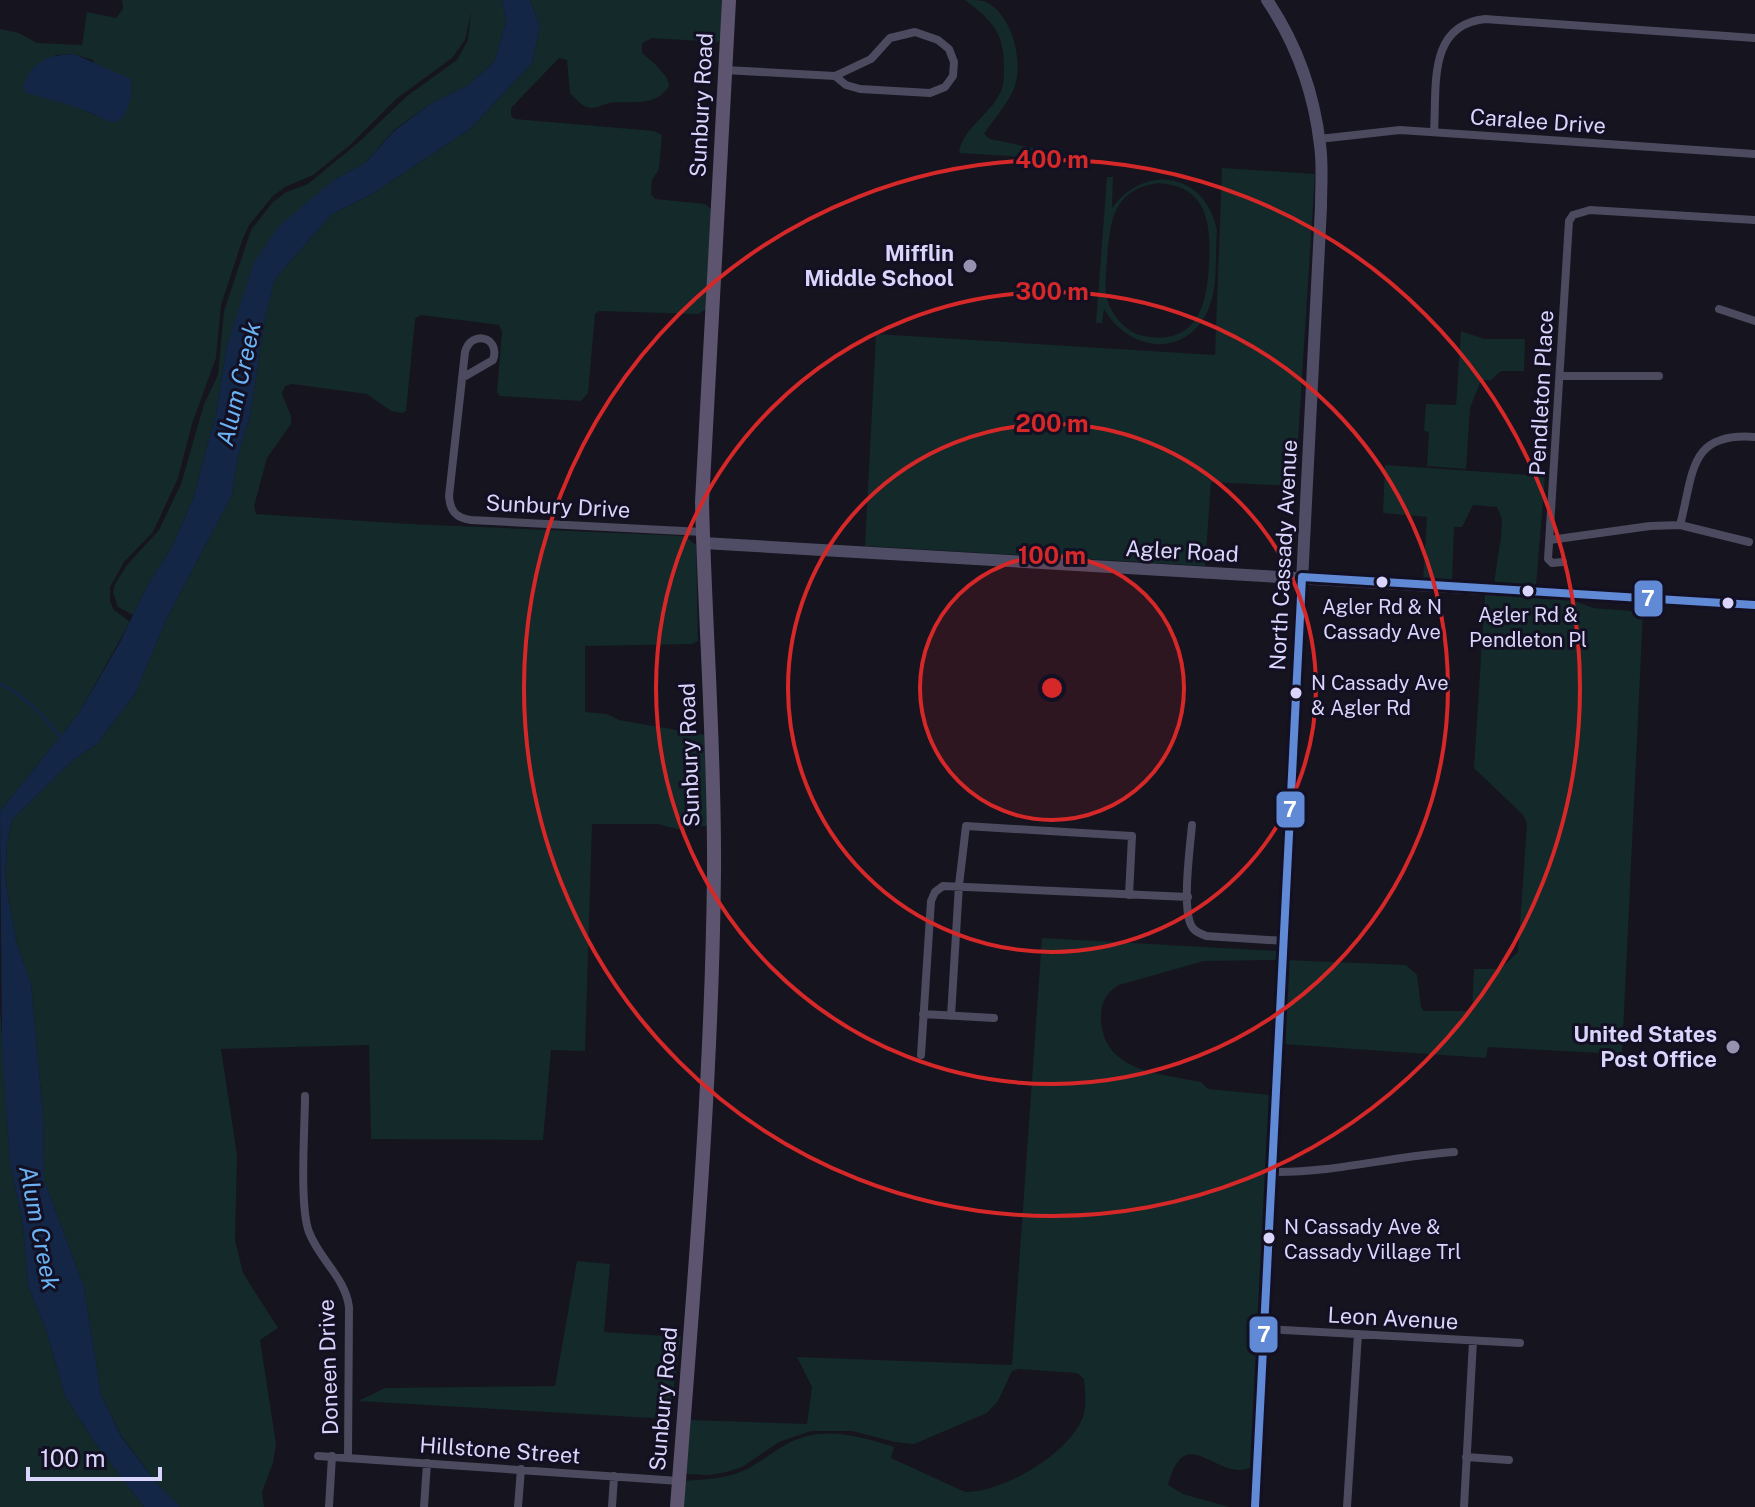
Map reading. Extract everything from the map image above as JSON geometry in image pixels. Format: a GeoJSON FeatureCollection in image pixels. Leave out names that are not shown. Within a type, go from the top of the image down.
{"type":"FeatureCollection","features":[{"type":"Feature","properties":{"kind":"main road","name":"Sunbury Road"},"geometry":{"type":"LineString","coordinates":[[677,1507],[705,1154],[714,819],[703,537],[729,0]]}},
{"type":"Feature","properties":{"kind":"main road","name":"North Cassady Avenue"},"geometry":{"type":"LineString","coordinates":[[1255,1507],[1321,207],[1319,139],[1299,58],[1267,0]]}},
{"type":"Feature","properties":{"kind":"main road","name":"Agler Road"},"geometry":{"type":"LineString","coordinates":[[703,537],[1755,605]]}},
{"type":"Feature","properties":{"kind":"street"},"geometry":{"type":"LineString","coordinates":[[1434,132],[1439,57],[1444,41],[1469,20],[1755,38]]}},
{"type":"Feature","properties":{"kind":"street"},"geometry":{"type":"LineString","coordinates":[[725,70],[835,76],[871,59],[890,38],[915,32],[938,40],[949,49],[954,62],[953,76],[945,87],[930,93],[860,89],[846,85],[835,76]]}},
{"type":"Feature","properties":{"kind":"street","name":"Caralee Drive"},"geometry":{"type":"LineString","coordinates":[[1319,139],[1400,130],[1755,154]]}},
{"type":"Feature","properties":{"kind":"street","name":"Pendleton Place"},"geometry":{"type":"LineString","coordinates":[[1550,540],[1561,376],[1566,228],[1573,215],[1590,210],[1755,220]]}},
{"type":"Feature","properties":{"kind":"street"},"geometry":{"type":"LineString","coordinates":[[1719,309],[1755,321]]}},
{"type":"Feature","properties":{"kind":"street","name":"Sunbury Drive"},"geometry":{"type":"LineString","coordinates":[[462,378],[493,360],[496,352],[494,344],[488,339],[473,339],[467,345],[462,378],[449,496],[450,506],[456,515],[471,520],[703,537]]}},
{"type":"Feature","properties":{"kind":"street"},"geometry":{"type":"LineString","coordinates":[[1561,376],[1659,376]]}},
{"type":"Feature","properties":{"kind":"street"},"geometry":{"type":"LineString","coordinates":[[1680,525],[1697,461],[1710,443],[1721,438],[1755,437]]}},
{"type":"Feature","properties":{"kind":"street"},"geometry":{"type":"LineString","coordinates":[[1563,562],[1552,563],[1548,559],[1550,540],[1650,526],[1680,525],[1749,542]]}},
{"type":"Feature","properties":{"kind":"street"},"geometry":{"type":"LineString","coordinates":[[1192,825],[1188,897],[1190,924],[1194,930],[1206,936],[1284,941]]}},
{"type":"Feature","properties":{"kind":"street"},"geometry":{"type":"LineString","coordinates":[[951,1016],[966,826],[1132,836],[1129,895]]}},
{"type":"Feature","properties":{"kind":"street"},"geometry":{"type":"LineString","coordinates":[[921,1055],[931,901],[935,892],[943,886],[1188,897]]}},
{"type":"Feature","properties":{"kind":"street"},"geometry":{"type":"LineString","coordinates":[[923,1014],[994,1018]]}},
{"type":"Feature","properties":{"kind":"street","name":"Doneen Drive"},"geometry":{"type":"LineString","coordinates":[[305,1096],[305,1206],[308,1230],[348,1294],[348,1457]]}},
{"type":"Feature","properties":{"kind":"street"},"geometry":{"type":"LineString","coordinates":[[1273,1172],[1330,1170],[1422,1154],[1454,1152]]}},
{"type":"Feature","properties":{"kind":"street","name":"Leon Avenue"},"geometry":{"type":"LineString","coordinates":[[1264,1329],[1520,1343]]}},
{"type":"Feature","properties":{"kind":"street"},"geometry":{"type":"LineString","coordinates":[[1347,1507],[1358,1334]]}},
{"type":"Feature","properties":{"kind":"street"},"geometry":{"type":"LineString","coordinates":[[1464,1507],[1473,1341]]}},
{"type":"Feature","properties":{"kind":"street","name":"Hillstone Street"},"geometry":{"type":"LineString","coordinates":[[318,1456],[679,1481]]}},
{"type":"Feature","properties":{"kind":"street"},"geometry":{"type":"LineString","coordinates":[[329,1507],[332,1456]]}},
{"type":"Feature","properties":{"kind":"street"},"geometry":{"type":"LineString","coordinates":[[1466,1457],[1509,1460]]}},
{"type":"Feature","properties":{"kind":"street"},"geometry":{"type":"LineString","coordinates":[[424,1507],[427,1463]]}},
{"type":"Feature","properties":{"kind":"street"},"geometry":{"type":"LineString","coordinates":[[518,1507],[521,1469]]}},
{"type":"Feature","properties":{"kind":"street"},"geometry":{"type":"LineString","coordinates":[[612,1507],[614,1476]]}},
{"type":"Feature","properties":{"kind":"green space"},"geometry":{"type":"Polygon","coordinates":[[[122,0],[502,0],[506,22],[495,61],[467,86],[430,104],[394,130],[365,163],[334,180],[227,346],[216,414],[193,499],[173,545],[133,615],[118,607],[113,592],[115,584],[127,565],[159,530],[181,484],[204,404],[218,375],[224,311],[251,230],[272,203],[286,192],[308,184],[359,142],[407,96],[457,60],[468,40],[471,12],[465,40],[452,58],[396,99],[349,146],[313,175],[273,196],[249,225],[221,305],[216,358],[192,424],[178,478],[153,532],[124,562],[110,587],[113,609],[130,622],[79,713],[0,811],[0,29],[19,33],[37,43],[82,45],[87,12],[116,18],[123,9],[122,0]],[[73,54],[55,55],[86,111],[113,122],[93,60],[73,54]]]}},
{"type":"Feature","properties":{"kind":"green space"},"geometry":{"type":"Polygon","coordinates":[[[530,0],[722,0],[721,38],[718,42],[652,38],[642,43],[642,53],[667,78],[669,86],[657,98],[588,107],[570,93],[567,60],[559,58],[511,108],[511,116],[515,119],[654,131],[662,135],[659,169],[652,180],[651,194],[655,199],[705,204],[711,209],[706,309],[699,314],[599,311],[595,314],[588,393],[581,401],[500,396],[497,392],[502,332],[499,325],[421,315],[415,319],[406,411],[391,411],[367,394],[292,384],[285,386],[282,394],[291,424],[267,458],[254,506],[256,514],[685,536],[696,545],[698,641],[692,644],[585,646],[585,712],[705,735],[708,826],[681,830],[658,824],[592,824],[585,1051],[551,1050],[543,1140],[371,1139],[369,1045],[221,1049],[237,1155],[235,1240],[243,1273],[278,1328],[260,1340],[276,1444],[273,1463],[262,1492],[264,1507],[180,1507],[158,1485],[121,1435],[101,1395],[84,1287],[44,1180],[43,1116],[31,983],[17,945],[5,879],[12,820],[73,760],[97,744],[135,694],[167,618],[232,495],[275,279],[331,215],[372,194],[470,129],[532,63],[540,27],[530,0]]]}},
{"type":"Feature","properties":{"kind":"green space"},"geometry":{"type":"Polygon","coordinates":[[[965,0],[984,1],[994,7],[1009,28],[1017,54],[1018,68],[1013,91],[984,134],[990,139],[1043,150],[1062,159],[959,153],[965,137],[998,97],[1004,75],[999,35],[989,20],[965,0]]]}},
{"type":"Feature","properties":{"kind":"green space"},"geometry":{"type":"Polygon","coordinates":[[[1222,168],[1315,174],[1295,486],[1211,482],[1205,566],[865,546],[876,334],[1215,355],[1222,168]]]}},
{"type":"Feature","properties":{"kind":"green space"},"geometry":{"type":"Polygon","coordinates":[[[1107,177],[1113,177],[1112,208],[1125,194],[1141,184],[1172,180],[1187,186],[1200,196],[1217,230],[1214,288],[1201,323],[1189,335],[1175,342],[1159,344],[1129,335],[1115,324],[1104,309],[1102,323],[1096,323],[1107,177]],[[1158,183],[1131,193],[1122,200],[1112,221],[1106,273],[1107,297],[1122,324],[1143,336],[1166,337],[1189,327],[1197,317],[1206,292],[1207,222],[1197,199],[1175,186],[1158,183]]]}},
{"type":"Feature","properties":{"kind":"green space"},"geometry":{"type":"Polygon","coordinates":[[[1461,331],[1484,339],[1525,339],[1524,371],[1501,371],[1491,380],[1481,380],[1470,408],[1466,469],[1427,466],[1429,432],[1424,431],[1426,404],[1456,405],[1461,331]]]}},
{"type":"Feature","properties":{"kind":"green space"},"geometry":{"type":"Polygon","coordinates":[[[1385,465],[1545,476],[1536,586],[1494,583],[1502,519],[1497,507],[1473,505],[1462,527],[1454,527],[1452,582],[1423,581],[1427,517],[1383,513],[1385,465]]]}},
{"type":"Feature","properties":{"kind":"green space"},"geometry":{"type":"Polygon","coordinates":[[[1485,594],[1572,600],[1593,608],[1643,612],[1622,1054],[1488,1047],[1486,1058],[1282,1044],[1286,960],[1406,965],[1417,975],[1424,1011],[1472,1011],[1474,969],[1500,969],[1518,952],[1527,824],[1523,815],[1474,768],[1485,594]]]}},
{"type":"Feature","properties":{"kind":"green space"},"geometry":{"type":"Polygon","coordinates":[[[1042,938],[1277,951],[1276,960],[1204,961],[1119,985],[1106,998],[1101,1011],[1104,1035],[1111,1049],[1135,1067],[1201,1082],[1208,1089],[1271,1095],[1252,1467],[1239,1470],[1227,1468],[1193,1454],[1184,1456],[1175,1466],[1168,1485],[1183,1494],[1229,1507],[684,1507],[685,1481],[732,1475],[755,1465],[790,1442],[807,1436],[840,1434],[894,1447],[891,1458],[965,1492],[1016,1478],[1050,1457],[1076,1431],[1084,1412],[1084,1379],[1077,1373],[1019,1369],[1012,1371],[998,1401],[987,1413],[914,1444],[852,1431],[811,1431],[779,1442],[742,1467],[710,1475],[686,1474],[690,1420],[807,1424],[812,1387],[797,1357],[1012,1365],[1042,938]]]}},
{"type":"Feature","properties":{"kind":"green space"},"geometry":{"type":"Polygon","coordinates":[[[0,1008],[10,1164],[23,1225],[28,1286],[46,1330],[65,1396],[95,1443],[144,1507],[0,1507],[0,1008]]]}},
{"type":"Feature","properties":{"kind":"green space"},"geometry":{"type":"Polygon","coordinates":[[[577,1261],[610,1264],[604,1332],[681,1337],[669,1419],[358,1401],[385,1388],[555,1386],[577,1261]]]}},
{"type":"Feature","properties":{"kind":"water","name":"Alum Creek"},"geometry":{"type":"Polygon","coordinates":[[[502,0],[530,0],[540,27],[532,63],[470,129],[372,194],[331,215],[275,279],[232,495],[167,618],[135,694],[97,744],[73,760],[12,820],[5,879],[17,945],[31,983],[43,1116],[44,1180],[84,1287],[101,1395],[121,1436],[158,1485],[180,1507],[144,1507],[95,1443],[65,1396],[46,1330],[28,1286],[23,1225],[10,1164],[2,1048],[0,811],[79,713],[120,642],[146,588],[173,545],[193,499],[216,414],[227,346],[254,262],[279,226],[334,180],[365,163],[394,131],[430,104],[467,86],[495,61],[506,22],[502,0]]]}},
{"type":"Feature","properties":{"kind":"water"},"geometry":{"type":"Polygon","coordinates":[[[74,54],[131,79],[129,105],[118,121],[112,122],[27,93],[23,87],[31,71],[42,61],[74,54]]]}},
{"type":"Feature","properties":{"kind":"waterway"},"geometry":{"type":"LineString","coordinates":[[0,684],[33,706],[60,737]]}},
{"type":"Feature","properties":{"kind":"transit line","name":"7"},"geometry":{"type":"LineString","coordinates":[[1302,577],[1755,605]]}},
{"type":"Feature","properties":{"kind":"transit line","name":"7"},"geometry":{"type":"LineString","coordinates":[[1255,1507],[1302,577]]}},
{"type":"Feature","properties":{"kind":"place","name":"Mifflin Middle School"},"geometry":{"type":"Point","coordinates":[970,266]}},
{"type":"Feature","properties":{"kind":"place","name":"Agler Rd & N Cassady Ave"},"geometry":{"type":"Point","coordinates":[1382,582]}},
{"type":"Feature","properties":{"kind":"place","name":"Agler Rd & Pendleton Pl"},"geometry":{"type":"Point","coordinates":[1528,591]}},
{"type":"Feature","properties":{"kind":"place","name":"N Cassady Ave & Agler Rd"},"geometry":{"type":"Point","coordinates":[1296,693]}},
{"type":"Feature","properties":{"kind":"place","name":"United States Post Office"},"geometry":{"type":"Point","coordinates":[1733,1047]}},
{"type":"Feature","properties":{"kind":"place","name":"N Cassady Ave & Cassady Village Trl"},"geometry":{"type":"Point","coordinates":[1269,1238]}}]}
